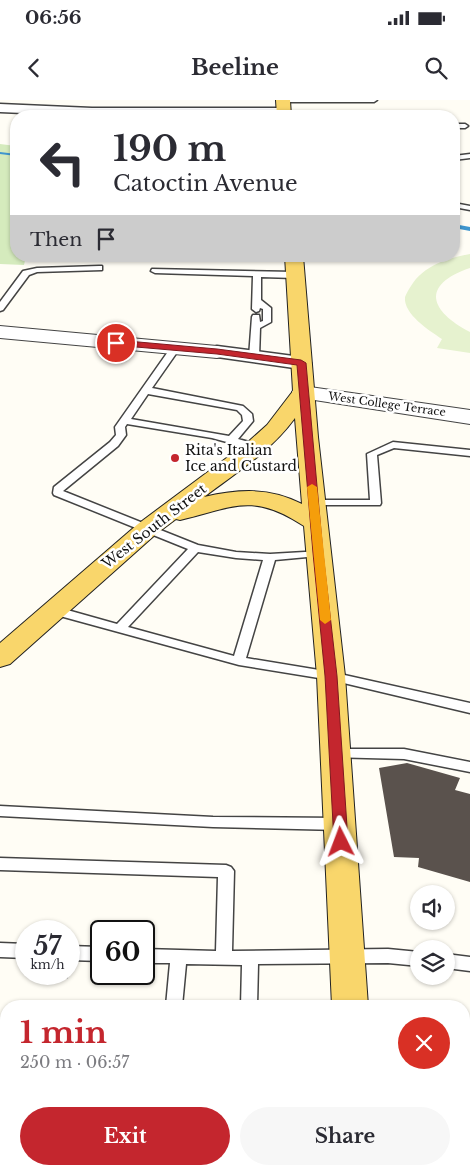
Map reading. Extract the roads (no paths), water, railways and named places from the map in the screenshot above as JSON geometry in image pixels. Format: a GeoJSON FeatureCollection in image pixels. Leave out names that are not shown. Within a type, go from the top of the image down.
{"type":"FeatureCollection","features":[{"type":"Feature","properties":{"kind":"main road"},"geometry":{"type":"LineString","coordinates":[[294,266],[315,526],[331,676],[350,1000]]}},
{"type":"Feature","properties":{"kind":"main road","name":"West South Street"},"geometry":{"type":"LineString","coordinates":[[0,658],[153,524],[256,447],[275,430],[304,392]]}},
{"type":"Feature","properties":{"kind":"main road"},"geometry":{"type":"LineString","coordinates":[[153,524],[213,502],[258,498],[285,505],[315,526]]}},
{"type":"Feature","properties":{"kind":"street"},"geometry":{"type":"LineString","coordinates":[[3,105],[150,110],[283,109]]}},
{"type":"Feature","properties":{"kind":"street"},"geometry":{"type":"LineString","coordinates":[[0,332],[217,352],[301,363]]}},
{"type":"Feature","properties":{"kind":"street","name":"West College Terrace"},"geometry":{"type":"LineString","coordinates":[[304,392],[470,417]]}},
{"type":"Feature","properties":{"kind":"lane"},"geometry":{"type":"LineString","coordinates":[[283,109],[374,100]]}},
{"type":"Feature","properties":{"kind":"lane"},"geometry":{"type":"LineString","coordinates":[[283,109],[299,110]]}},
{"type":"Feature","properties":{"kind":"lane"},"geometry":{"type":"LineString","coordinates":[[460,126],[465,126]]}},
{"type":"Feature","properties":{"kind":"lane"},"geometry":{"type":"LineString","coordinates":[[155,270],[257,274],[294,266]]}},
{"type":"Feature","properties":{"kind":"lane"},"geometry":{"type":"LineString","coordinates":[[0,308],[26,273],[37,270],[99,268]]}},
{"type":"Feature","properties":{"kind":"lane"},"geometry":{"type":"LineString","coordinates":[[254,356],[257,274]]}},
{"type":"Feature","properties":{"kind":"lane"},"geometry":{"type":"LineString","coordinates":[[255,328],[267,322],[267,308],[256,300]]}},
{"type":"Feature","properties":{"kind":"lane"},"geometry":{"type":"LineString","coordinates":[[175,348],[120,427],[121,435],[114,444],[58,489],[58,494],[153,524],[196,548],[236,556],[270,557],[315,526],[376,503],[372,454],[393,445],[470,453]]}},
{"type":"Feature","properties":{"kind":"lane"},"geometry":{"type":"LineString","coordinates":[[145,390],[240,408],[247,414],[248,421],[231,440]]}},
{"type":"Feature","properties":{"kind":"lane"},"geometry":{"type":"LineString","coordinates":[[124,421],[213,435],[256,447]]}},
{"type":"Feature","properties":{"kind":"lane"},"geometry":{"type":"LineString","coordinates":[[120,629],[196,548]]}},
{"type":"Feature","properties":{"kind":"lane"},"geometry":{"type":"LineString","coordinates":[[239,661],[270,557]]}},
{"type":"Feature","properties":{"kind":"lane"},"geometry":{"type":"LineString","coordinates":[[53,610],[239,661],[331,676],[470,708]]}},
{"type":"Feature","properties":{"kind":"lane"},"geometry":{"type":"LineString","coordinates":[[334,754],[404,754],[470,767]]}},
{"type":"Feature","properties":{"kind":"lane"},"geometry":{"type":"LineString","coordinates":[[0,810],[213,822],[340,824]]}},
{"type":"Feature","properties":{"kind":"lane"},"geometry":{"type":"LineString","coordinates":[[0,864],[226,871],[224,958]]}},
{"type":"Feature","properties":{"kind":"lane"},"geometry":{"type":"LineString","coordinates":[[0,950],[15,951]]}},
{"type":"Feature","properties":{"kind":"lane"},"geometry":{"type":"LineString","coordinates":[[155,956],[224,958],[347,956],[410,959]]}},
{"type":"Feature","properties":{"kind":"lane"},"geometry":{"type":"LineString","coordinates":[[175,1000],[179,957]]}},
{"type":"Feature","properties":{"kind":"lane"},"geometry":{"type":"LineString","coordinates":[[249,1000],[250,957]]}},
{"type":"Feature","properties":{"kind":"lane"},"geometry":{"type":"LineString","coordinates":[[455,962],[470,964]]}},
{"type":"Feature","properties":{"kind":"waterway"},"geometry":{"type":"LineString","coordinates":[[0,153],[10,154]]}},
{"type":"Feature","properties":{"kind":"waterway"},"geometry":{"type":"LineString","coordinates":[[460,227],[470,229]]}},
{"type":"Feature","properties":{"kind":"place","name":"Rita's Italian Ice and Custard"},"geometry":{"type":"Point","coordinates":[175,458]}}]}
